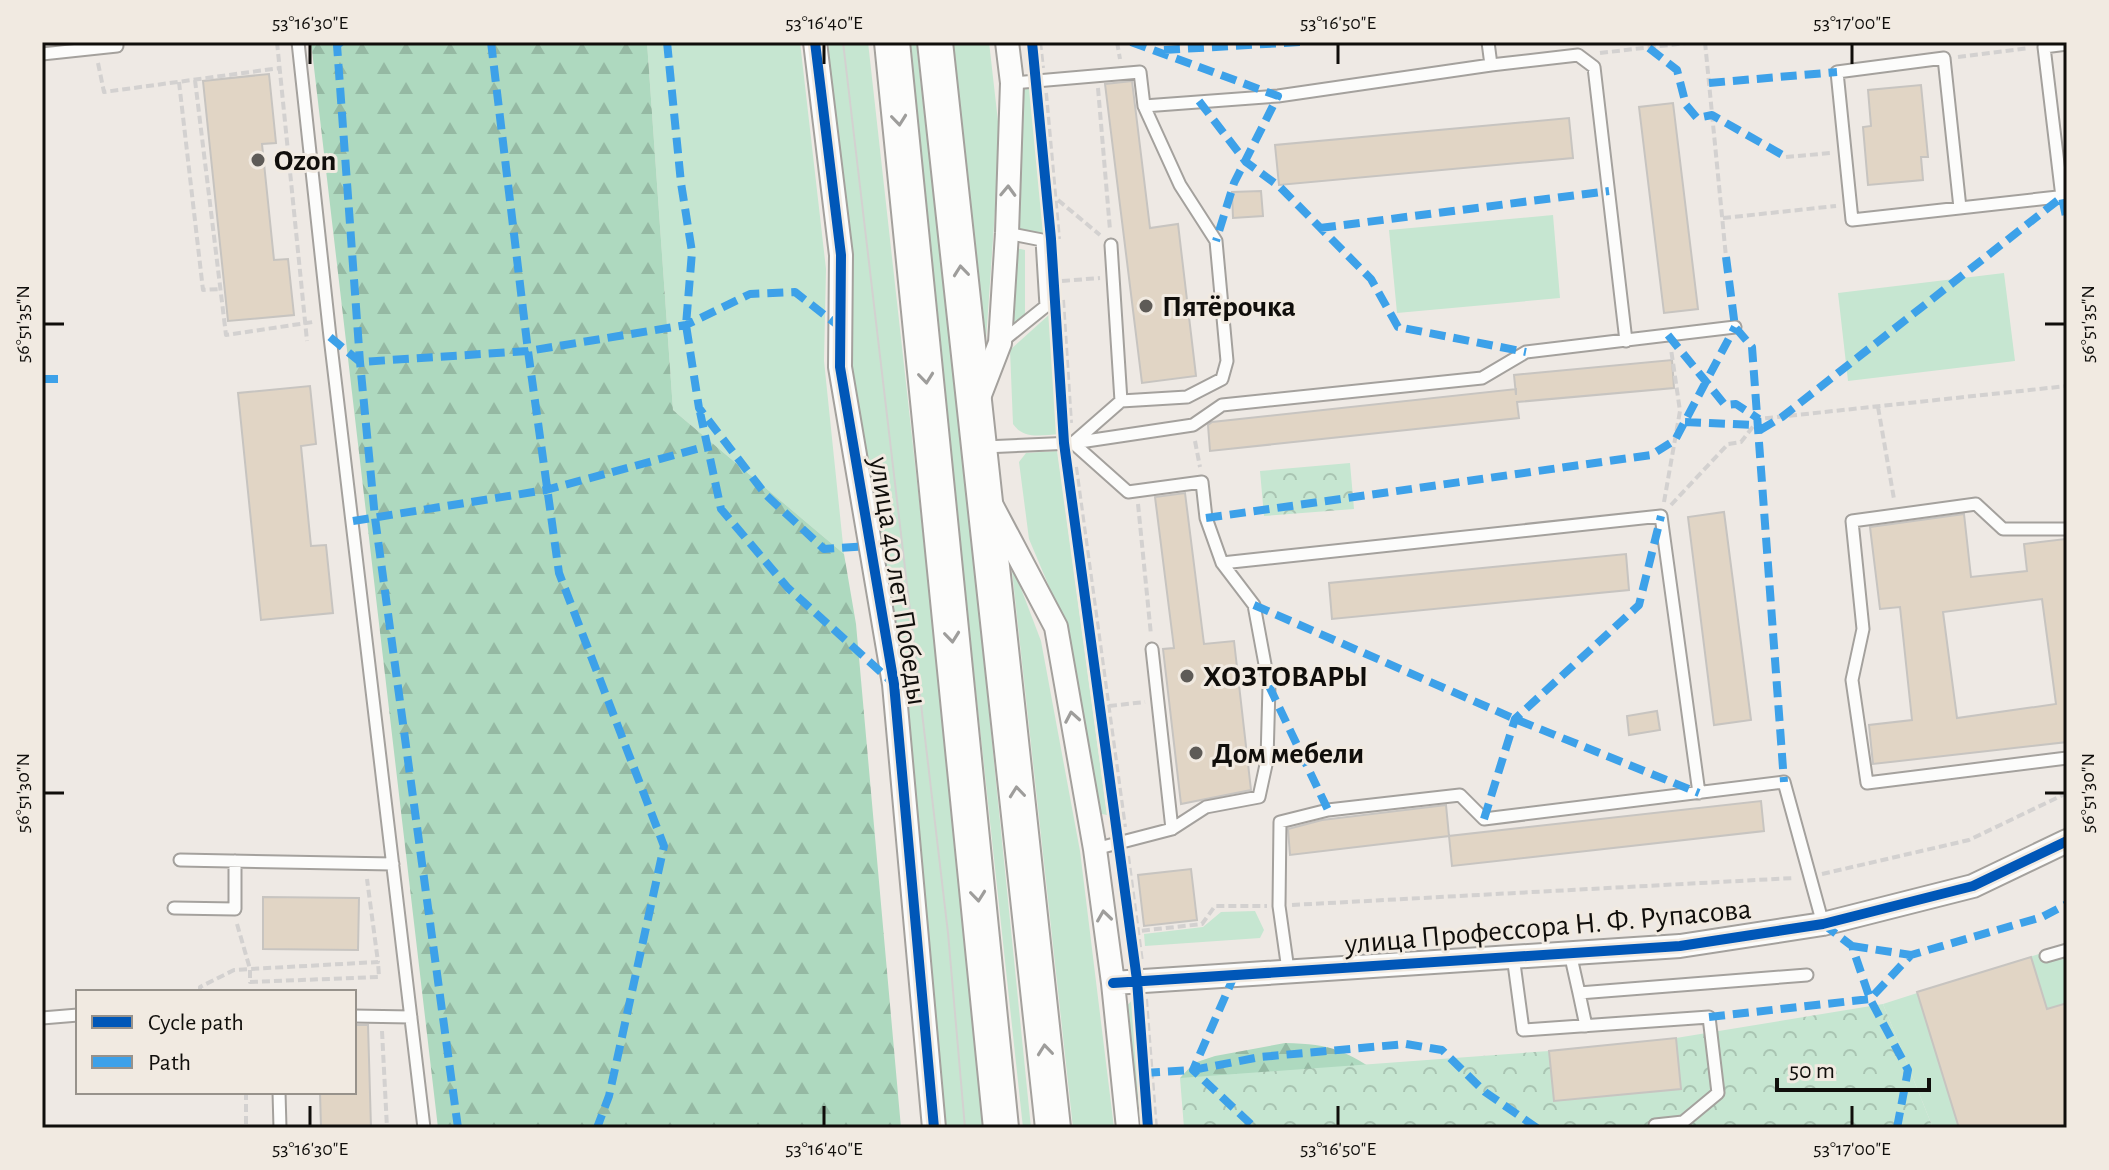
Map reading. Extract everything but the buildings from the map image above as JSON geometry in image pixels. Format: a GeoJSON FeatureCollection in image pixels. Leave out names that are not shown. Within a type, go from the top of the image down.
{"type":"FeatureCollection","features":[{"type":"Feature","properties":{"kind":"main road","name":"улица 40 лет Победы"},"geometry":{"type":"LineString","coordinates":[[892,42],[1001,1128]]}},
{"type":"Feature","properties":{"kind":"main road"},"geometry":{"type":"LineString","coordinates":[[935,42],[1053,1128]]}},
{"type":"Feature","properties":{"kind":"street","name":"улица 40 лет Победы"},"geometry":{"type":"LineString","coordinates":[[815,42],[841,255],[840,367],[894,684],[934,1128]]}},
{"type":"Feature","properties":{"kind":"street"},"geometry":{"type":"LineString","coordinates":[[976,405],[1000,343],[1012,83],[1007,42]]}},
{"type":"Feature","properties":{"kind":"street"},"geometry":{"type":"LineString","coordinates":[[984,492],[1056,627],[1095,849],[1128,1128]]}},
{"type":"Feature","properties":{"kind":"street","name":"улица Профессора Н. Ф. Рупасова"},"geometry":{"type":"LineString","coordinates":[[1113,983],[1680,946],[1823,924],[1973,886],[2067,841]]}},
{"type":"Feature","properties":{"kind":"lane"},"geometry":{"type":"LineString","coordinates":[[42,54],[117,46],[116,42]]}},
{"type":"Feature","properties":{"kind":"lane"},"geometry":{"type":"LineString","coordinates":[[298,42],[424,1128]]}},
{"type":"Feature","properties":{"kind":"lane"},"geometry":{"type":"LineString","coordinates":[[1488,42],[1491,65]]}},
{"type":"Feature","properties":{"kind":"lane"},"geometry":{"type":"LineString","coordinates":[[1960,208],[1944,58],[1837,72],[1852,220],[1960,208],[2064,196],[2044,47],[2067,44]]}},
{"type":"Feature","properties":{"kind":"lane"},"geometry":{"type":"LineString","coordinates":[[1144,106],[1278,96],[1578,55],[1594,67],[1626,341]]}},
{"type":"Feature","properties":{"kind":"lane"},"geometry":{"type":"LineString","coordinates":[[1012,83],[1140,72],[1144,106],[1180,185],[1216,241],[1227,361],[1222,379],[1187,397],[1121,401],[1068,443]]}},
{"type":"Feature","properties":{"kind":"lane"},"geometry":{"type":"LineString","coordinates":[[1000,343],[1046,306],[1042,240],[1007,233]]}},
{"type":"Feature","properties":{"kind":"lane"},"geometry":{"type":"LineString","coordinates":[[1111,245],[1121,401]]}},
{"type":"Feature","properties":{"kind":"lane"},"geometry":{"type":"LineString","coordinates":[[980,447],[1068,443],[1193,425],[1222,405],[1482,378],[1526,352],[1735,327]]}},
{"type":"Feature","properties":{"kind":"lane"},"geometry":{"type":"LineString","coordinates":[[1068,443],[1128,492],[1202,482],[1206,518],[1222,563],[1254,605],[1269,686],[1267,760],[1259,797],[1206,807],[1172,829],[1095,849]]}},
{"type":"Feature","properties":{"kind":"lane"},"geometry":{"type":"LineString","coordinates":[[2067,529],[2003,529],[1976,504],[1852,521],[1863,629],[1852,680],[1867,783],[2067,758]]}},
{"type":"Feature","properties":{"kind":"lane"},"geometry":{"type":"LineString","coordinates":[[1222,563],[1661,516],[1699,793]]}},
{"type":"Feature","properties":{"kind":"lane"},"geometry":{"type":"LineString","coordinates":[[1151,644],[1172,829]]}},
{"type":"Feature","properties":{"kind":"lane"},"geometry":{"type":"LineString","coordinates":[[1288,970],[1279,906],[1280,822],[1328,810],[1460,795],[1484,819],[1784,782],[1823,924]]}},
{"type":"Feature","properties":{"kind":"lane"},"geometry":{"type":"LineString","coordinates":[[180,860],[393,864]]}},
{"type":"Feature","properties":{"kind":"lane"},"geometry":{"type":"LineString","coordinates":[[174,908],[235,909],[235,861]]}},
{"type":"Feature","properties":{"kind":"lane"},"geometry":{"type":"LineString","coordinates":[[2046,956],[2067,950]]}},
{"type":"Feature","properties":{"kind":"lane"},"geometry":{"type":"LineString","coordinates":[[1570,953],[1586,1026]]}},
{"type":"Feature","properties":{"kind":"lane"},"geometry":{"type":"LineString","coordinates":[[1513,956],[1523,1030],[1709,1017],[1718,1093],[1683,1122],[1655,1125]]}},
{"type":"Feature","properties":{"kind":"lane"},"geometry":{"type":"LineString","coordinates":[[1579,993],[1807,975]]}},
{"type":"Feature","properties":{"kind":"lane"},"geometry":{"type":"LineString","coordinates":[[42,1018],[76,1015]]}},
{"type":"Feature","properties":{"kind":"lane"},"geometry":{"type":"LineString","coordinates":[[356,1016],[411,1017]]}},
{"type":"Feature","properties":{"kind":"lane"},"geometry":{"type":"LineString","coordinates":[[279,1094],[280,1128]]}},
{"type":"Feature","properties":{"kind":"path"},"geometry":{"type":"LineString","coordinates":[[277,42],[307,341]]}},
{"type":"Feature","properties":{"kind":"path"},"geometry":{"type":"LineString","coordinates":[[1032,42],[1057,199],[1060,240]]}},
{"type":"Feature","properties":{"kind":"path"},"geometry":{"type":"LineString","coordinates":[[1040,42],[1052,255]]}},
{"type":"Feature","properties":{"kind":"path"},"geometry":{"type":"LineString","coordinates":[[1117,42],[1119,53]]}},
{"type":"Feature","properties":{"kind":"path"},"geometry":{"type":"LineString","coordinates":[[1578,55],[1695,42]]}},
{"type":"Feature","properties":{"kind":"path"},"geometry":{"type":"LineString","coordinates":[[1705,42],[1726,257]]}},
{"type":"Feature","properties":{"kind":"path"},"geometry":{"type":"LineString","coordinates":[[1944,58],[2044,47]]}},
{"type":"Feature","properties":{"kind":"path"},"geometry":{"type":"LineString","coordinates":[[95,49],[104,92],[301,65]]}},
{"type":"Feature","properties":{"kind":"path"},"geometry":{"type":"LineString","coordinates":[[1097,75],[1110,230]]}},
{"type":"Feature","properties":{"kind":"path"},"geometry":{"type":"LineString","coordinates":[[195,80],[226,335],[329,320]]}},
{"type":"Feature","properties":{"kind":"path"},"geometry":{"type":"LineString","coordinates":[[179,82],[203,290],[220,289]]}},
{"type":"Feature","properties":{"kind":"path"},"geometry":{"type":"LineString","coordinates":[[1786,157],[1846,152]]}},
{"type":"Feature","properties":{"kind":"path"},"geometry":{"type":"LineString","coordinates":[[1057,199],[1111,245]]}},
{"type":"Feature","properties":{"kind":"path"},"geometry":{"type":"LineString","coordinates":[[1723,218],[1850,204]]}},
{"type":"Feature","properties":{"kind":"path"},"geometry":{"type":"LineString","coordinates":[[1053,271],[1068,443],[1123,842],[1156,1128]]}},
{"type":"Feature","properties":{"kind":"path"},"geometry":{"type":"LineString","coordinates":[[1113,277],[1062,281],[1068,443],[1109,706],[1123,842]]}},
{"type":"Feature","properties":{"kind":"path"},"geometry":{"type":"LineString","coordinates":[[1661,516],[1680,411],[1668,335]]}},
{"type":"Feature","properties":{"kind":"path"},"geometry":{"type":"LineString","coordinates":[[1661,516],[1728,444],[1741,442],[1759,419],[2067,386]]}},
{"type":"Feature","properties":{"kind":"path"},"geometry":{"type":"LineString","coordinates":[[1878,407],[1892,489]]}},
{"type":"Feature","properties":{"kind":"path"},"geometry":{"type":"LineString","coordinates":[[1193,425],[1202,482]]}},
{"type":"Feature","properties":{"kind":"path"},"geometry":{"type":"LineString","coordinates":[[1137,491],[1151,644]]}},
{"type":"Feature","properties":{"kind":"path"},"geometry":{"type":"LineString","coordinates":[[1109,706],[1156,701]]}},
{"type":"Feature","properties":{"kind":"path"},"geometry":{"type":"LineString","coordinates":[[1134,932],[1202,924],[1215,906],[1279,906],[1809,877],[1969,840],[2067,793]]}},
{"type":"Feature","properties":{"kind":"path"},"geometry":{"type":"LineString","coordinates":[[235,909],[250,969],[250,982],[379,977],[366,871]]}},
{"type":"Feature","properties":{"kind":"path"},"geometry":{"type":"LineString","coordinates":[[200,990],[200,987],[234,970],[378,962]]}},
{"type":"Feature","properties":{"kind":"path"},"geometry":{"type":"LineString","coordinates":[[1140,980],[1148,1128]]}},
{"type":"Feature","properties":{"kind":"path"},"geometry":{"type":"LineString","coordinates":[[381,1016],[387,1128]]}},
{"type":"Feature","properties":{"kind":"path"},"geometry":{"type":"LineString","coordinates":[[246,1094],[246,1128]]}},
{"type":"Feature","properties":{"kind":"green space"},"geometry":{"type":"Polygon","coordinates":[[[311,42],[647,42],[673,410],[844,554],[856,624],[901,1128],[438,1128],[311,42]]]}},
{"type":"Feature","properties":{"kind":"green space"},"geometry":{"type":"Polygon","coordinates":[[[647,42],[800,42],[826,269],[824,361],[844,554],[673,410],[647,42]]]}},
{"type":"Feature","properties":{"kind":"green space"},"geometry":{"type":"Polygon","coordinates":[[[822,42],[868,42],[986,1128],[941,1128],[918,897],[864,549],[822,42]]]}},
{"type":"Feature","properties":{"kind":"green space"},"geometry":{"type":"Polygon","coordinates":[[[906,42],[916,42],[963,455],[1031,1128],[1023,1128],[906,42]]]}},
{"type":"Feature","properties":{"kind":"green space"},"geometry":{"type":"Polygon","coordinates":[[[953,42],[989,42],[1000,139],[986,340],[953,42]]]}},
{"type":"Feature","properties":{"kind":"green space"},"geometry":{"type":"Polygon","coordinates":[[[1033,87],[1045,236],[1014,226],[1017,88],[1033,87]]]}},
{"type":"Feature","properties":{"kind":"green space"},"geometry":{"type":"Polygon","coordinates":[[[1553,215],[1560,298],[1397,313],[1389,230],[1553,215]]]}},
{"type":"Feature","properties":{"kind":"green space"},"geometry":{"type":"Polygon","coordinates":[[[1012,247],[1025,250],[1025,315],[1009,328],[1012,247]]]}},
{"type":"Feature","properties":{"kind":"green space"},"geometry":{"type":"Polygon","coordinates":[[[2004,273],[2015,361],[1848,381],[1838,293],[2004,273]]]}},
{"type":"Feature","properties":{"kind":"green space"},"geometry":{"type":"Polygon","coordinates":[[[1051,313],[1060,434],[1028,434],[1013,424],[1010,350],[1051,313]]]}},
{"type":"Feature","properties":{"kind":"green space"},"geometry":{"type":"Polygon","coordinates":[[[1057,451],[1107,815],[1097,813],[1067,629],[1029,539],[1019,462],[1026,453],[1057,451]]]}},
{"type":"Feature","properties":{"kind":"green space"},"geometry":{"type":"Polygon","coordinates":[[[1350,463],[1354,509],[1264,516],[1260,471],[1350,463]]]}},
{"type":"Feature","properties":{"kind":"green space"},"geometry":{"type":"Polygon","coordinates":[[[1011,562],[1041,641],[1080,851],[1114,1128],[1073,1128],[1011,562]]]}},
{"type":"Feature","properties":{"kind":"green space"},"geometry":{"type":"Polygon","coordinates":[[[1255,911],[1264,930],[1260,938],[1145,946],[1144,934],[1203,927],[1221,912],[1255,911]]]}},
{"type":"Feature","properties":{"kind":"green space"},"geometry":{"type":"Polygon","coordinates":[[[2067,945],[2067,1128],[1933,1128],[1883,1004],[2067,945]]]}},
{"type":"Feature","properties":{"kind":"green space"},"geometry":{"type":"Polygon","coordinates":[[[1134,998],[1143,1128],[1134,1128],[1123,1010],[1134,998]]]}},
{"type":"Feature","properties":{"kind":"green space"},"geometry":{"type":"Polygon","coordinates":[[[1883,1004],[1933,1128],[1184,1128],[1180,1078],[1549,1051],[1554,1101],[1680,1089],[1676,1038],[1883,1004]]]}},
{"type":"Feature","properties":{"kind":"green space"},"geometry":{"type":"Polygon","coordinates":[[[1285,1043],[1327,1047],[1360,1061],[1385,1077],[1180,1078],[1194,1063],[1215,1056],[1285,1043]]]}},
{"type":"Feature","properties":{"kind":"tram line"},"geometry":{"type":"LineString","coordinates":[[843,42],[948,933],[965,1128]]}},
{"type":"Feature","properties":{"kind":"marked path"},"geometry":{"type":"LineString","coordinates":[[341,42],[337,45],[360,362],[375,518],[458,1128]]}},
{"type":"Feature","properties":{"kind":"marked path"},"geometry":{"type":"LineString","coordinates":[[491,42],[528,351],[559,573],[664,846],[609,1096],[597,1128]]}},
{"type":"Feature","properties":{"kind":"marked path"},"geometry":{"type":"LineString","coordinates":[[667,42],[681,183],[692,252],[686,325],[699,408],[766,495],[824,549],[870,546]]}},
{"type":"Feature","properties":{"kind":"marked path"},"geometry":{"type":"LineString","coordinates":[[1131,42],[1278,96],[1234,183],[1216,241]]}},
{"type":"Feature","properties":{"kind":"marked path"},"geometry":{"type":"LineString","coordinates":[[1164,50],[1300,42]]}},
{"type":"Feature","properties":{"kind":"marked path"},"geometry":{"type":"LineString","coordinates":[[1649,48],[1677,70],[1686,105],[1697,118],[1712,115],[1786,157]]}},
{"type":"Feature","properties":{"kind":"marked path"},"geometry":{"type":"LineString","coordinates":[[1709,83],[1837,72]]}},
{"type":"Feature","properties":{"kind":"marked path"},"geometry":{"type":"LineString","coordinates":[[1199,101],[1246,162],[1280,187],[1371,279],[1398,327],[1526,352]]}},
{"type":"Feature","properties":{"kind":"marked path"},"geometry":{"type":"LineString","coordinates":[[1320,228],[1609,191]]}},
{"type":"Feature","properties":{"kind":"marked path"},"geometry":{"type":"LineString","coordinates":[[1760,430],[1782,417],[2062,197],[2067,222]]}},
{"type":"Feature","properties":{"kind":"marked path"},"geometry":{"type":"LineString","coordinates":[[1726,257],[1735,327],[1752,347],[1784,782]]}},
{"type":"Feature","properties":{"kind":"marked path"},"geometry":{"type":"LineString","coordinates":[[330,337],[360,362],[528,351],[686,325],[750,294],[795,292],[840,327]]}},
{"type":"Feature","properties":{"kind":"marked path"},"geometry":{"type":"LineString","coordinates":[[1206,518],[1651,455],[1675,440],[1735,327]]}},
{"type":"Feature","properties":{"kind":"marked path"},"geometry":{"type":"LineString","coordinates":[[1668,335],[1725,405],[1736,404],[1759,419]]}},
{"type":"Feature","properties":{"kind":"marked path"},"geometry":{"type":"LineString","coordinates":[[42,379],[60,379]]}},
{"type":"Feature","properties":{"kind":"marked path"},"geometry":{"type":"LineString","coordinates":[[700,412],[721,509],[788,588],[893,683]]}},
{"type":"Feature","properties":{"kind":"marked path"},"geometry":{"type":"LineString","coordinates":[[1685,422],[1754,425]]}},
{"type":"Feature","properties":{"kind":"marked path"},"geometry":{"type":"LineString","coordinates":[[353,521],[546,490],[708,446]]}},
{"type":"Feature","properties":{"kind":"marked path"},"geometry":{"type":"LineString","coordinates":[[1484,819],[1515,719],[1639,605],[1661,516]]}},
{"type":"Feature","properties":{"kind":"marked path"},"geometry":{"type":"LineString","coordinates":[[1254,605],[1515,719],[1699,793]]}},
{"type":"Feature","properties":{"kind":"marked path"},"geometry":{"type":"LineString","coordinates":[[1269,686],[1328,810]]}},
{"type":"Feature","properties":{"kind":"marked path"},"geometry":{"type":"LineString","coordinates":[[1709,1017],[1870,999],[1911,955],[2042,917],[2067,904]]}},
{"type":"Feature","properties":{"kind":"marked path"},"geometry":{"type":"LineString","coordinates":[[1823,924],[1852,946],[1870,999],[1908,1070],[1897,1128]]}},
{"type":"Feature","properties":{"kind":"marked path"},"geometry":{"type":"LineString","coordinates":[[1852,946],[1911,955]]}},
{"type":"Feature","properties":{"kind":"marked path"},"geometry":{"type":"LineString","coordinates":[[1235,974],[1193,1070],[1255,1128]]}},
{"type":"Feature","properties":{"kind":"marked path"},"geometry":{"type":"LineString","coordinates":[[1144,1073],[1193,1070],[1260,1057],[1406,1044],[1442,1050],[1485,1092],[1537,1128]]}},
{"type":"Feature","properties":{"kind":"cycle path"},"geometry":{"type":"LineString","coordinates":[[815,42],[841,255],[840,367],[894,684],[934,1128]]}},
{"type":"Feature","properties":{"kind":"cycle path"},"geometry":{"type":"LineString","coordinates":[[1032,42],[1051,239],[1064,443],[1137,980],[1148,1128]]}},
{"type":"Feature","properties":{"kind":"cycle path"},"geometry":{"type":"LineString","coordinates":[[1113,983],[1680,946],[1823,924],[1973,886],[2067,841]]}},
{"type":"Feature","properties":{"kind":"place","name":"Ozon"},"geometry":{"type":"Point","coordinates":[258,160]}},
{"type":"Feature","properties":{"kind":"place","name":"Пятёрочка"},"geometry":{"type":"Point","coordinates":[1146,306]}},
{"type":"Feature","properties":{"kind":"place","name":"ХОЗТОВАРЫ"},"geometry":{"type":"Point","coordinates":[1187,676]}},
{"type":"Feature","properties":{"kind":"place","name":"Дом мебели"},"geometry":{"type":"Point","coordinates":[1196,753]}}]}
